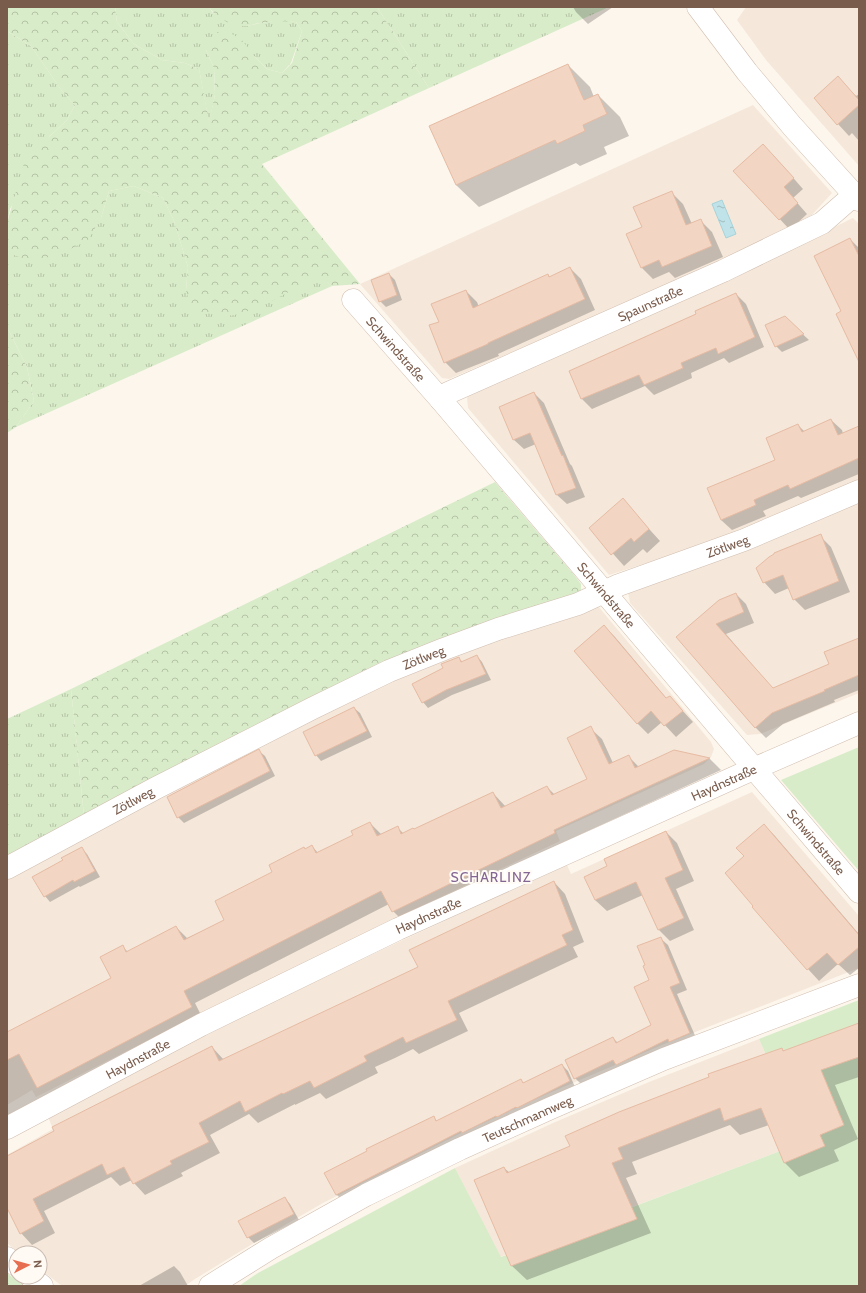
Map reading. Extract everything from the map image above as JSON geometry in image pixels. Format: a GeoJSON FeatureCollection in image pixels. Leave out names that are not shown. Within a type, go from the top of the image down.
{"type":"FeatureCollection","features":[{"type":"Feature","properties":{"kind":"street","name":"Spaunstraße"},"geometry":{"type":"LineString","coordinates":[[440,400],[448,393],[723,271],[822,223],[856,197],[787,120],[747,72],[708,11]]}},
{"type":"Feature","properties":{"kind":"street","name":"Schwindstraße"},"geometry":{"type":"LineString","coordinates":[[353,300],[859,892]]}},
{"type":"Feature","properties":{"kind":"street","name":"Zötlweg"},"geometry":{"type":"LineString","coordinates":[[7,868],[156,788],[389,671],[498,629],[578,604],[619,585],[744,540],[859,491]]}},
{"type":"Feature","properties":{"kind":"street","name":"Haydnstraße"},"geometry":{"type":"LineString","coordinates":[[7,1128],[201,1025],[398,929],[753,768],[859,723]]}},
{"type":"Feature","properties":{"kind":"street","name":"Teutschmannweg"},"geometry":{"type":"LineString","coordinates":[[210,1286],[271,1248],[366,1195],[460,1149],[664,1059],[859,985]]}},
{"type":"Feature","properties":{"kind":"shaded area"},"geometry":{"type":"Polygon","coordinates":[[[746,7],[859,7],[859,166],[766,60],[737,20],[746,7]]]}},
{"type":"Feature","properties":{"kind":"shaded area"},"geometry":{"type":"Polygon","coordinates":[[[753,105],[832,193],[811,216],[728,260],[449,379],[442,378],[360,284],[753,105]]]}},
{"type":"Feature","properties":{"kind":"shaded area"},"geometry":{"type":"Polygon","coordinates":[[[853,218],[859,224],[859,481],[691,549],[609,575],[468,408],[467,398],[472,391],[743,272],[853,218]]]}},
{"type":"Feature","properties":{"kind":"shaded area"},"geometry":{"type":"Polygon","coordinates":[[[859,498],[859,693],[760,734],[747,735],[630,603],[628,592],[859,498]]]}},
{"type":"Feature","properties":{"kind":"shaded area"},"geometry":{"type":"Polygon","coordinates":[[[598,606],[711,742],[714,749],[711,757],[704,764],[556,831],[560,841],[394,919],[198,1015],[36,1097],[32,1090],[7,1105],[7,876],[317,712],[469,648],[598,606]]]}},
{"type":"Feature","properties":{"kind":"shaded area"},"geometry":{"type":"Polygon","coordinates":[[[752,792],[859,916],[859,968],[662,1045],[547,1094],[455,1136],[323,1203],[264,1237],[185,1286],[62,1286],[48,1275],[48,1245],[9,1245],[7,1243],[7,1155],[53,1129],[48,1117],[207,1033],[403,940],[567,865],[571,874],[752,792]]]}},
{"type":"Feature","properties":{"kind":"shaded area"},"geometry":{"type":"Polygon","coordinates":[[[759,1039],[804,1142],[500,1257],[455,1168],[553,1123],[649,1082],[759,1039]]]}},
{"type":"Feature","properties":{"kind":"green space"},"geometry":{"type":"Polygon","coordinates":[[[7,7],[115,7],[117,22],[134,44],[162,60],[185,63],[199,69],[209,121],[215,95],[214,68],[206,50],[217,32],[230,33],[241,39],[254,56],[267,69],[282,73],[292,63],[302,31],[296,22],[283,21],[259,23],[248,26],[235,25],[220,18],[209,7],[377,7],[429,88],[262,164],[360,284],[332,286],[318,276],[256,308],[234,315],[218,315],[191,309],[186,290],[188,267],[174,221],[163,198],[134,186],[109,191],[101,218],[88,240],[57,256],[28,260],[8,253],[7,223],[25,160],[67,120],[75,105],[62,91],[31,46],[7,31],[7,7]]]}},
{"type":"Feature","properties":{"kind":"green space"},"geometry":{"type":"Polygon","coordinates":[[[115,7],[209,7],[213,13],[247,26],[281,20],[296,22],[302,31],[291,63],[282,73],[267,69],[254,56],[206,50],[214,68],[215,95],[209,123],[199,69],[185,63],[162,60],[134,44],[117,22],[115,7]]]}},
{"type":"Feature","properties":{"kind":"green space"},"geometry":{"type":"Polygon","coordinates":[[[377,7],[609,7],[429,88],[377,7]]]}},
{"type":"Feature","properties":{"kind":"green space"},"geometry":{"type":"Polygon","coordinates":[[[7,31],[31,46],[62,91],[75,105],[67,120],[50,136],[10,209],[7,223],[7,31]]]}},
{"type":"Feature","properties":{"kind":"green space"},"geometry":{"type":"Polygon","coordinates":[[[134,186],[163,198],[174,221],[188,267],[186,290],[259,306],[318,275],[332,286],[16,427],[34,401],[27,367],[7,327],[7,251],[8,253],[101,218],[109,191],[134,186]]]}},
{"type":"Feature","properties":{"kind":"green space"},"geometry":{"type":"Polygon","coordinates":[[[7,327],[27,367],[34,401],[16,427],[7,433],[7,327]]]}},
{"type":"Feature","properties":{"kind":"green space"},"geometry":{"type":"Polygon","coordinates":[[[495,482],[575,576],[581,584],[581,593],[84,816],[71,689],[495,482]]]}},
{"type":"Feature","properties":{"kind":"green space"},"geometry":{"type":"Polygon","coordinates":[[[71,689],[84,816],[7,860],[7,719],[71,689]]]}},
{"type":"Feature","properties":{"kind":"green space"},"geometry":{"type":"Polygon","coordinates":[[[859,747],[859,871],[781,780],[859,747]]]}},
{"type":"Feature","properties":{"kind":"green space"},"geometry":{"type":"Polygon","coordinates":[[[859,1000],[859,1286],[239,1286],[258,1273],[455,1168],[501,1257],[804,1142],[759,1039],[859,1000]]]}},
{"type":"Feature","properties":{"kind":"green space"},"geometry":{"type":"Polygon","coordinates":[[[7,1273],[8,1285],[24,1286],[7,1286],[7,1273]]]}},
{"type":"Feature","properties":{"kind":"water"},"geometry":{"type":"Polygon","coordinates":[[[722,200],[736,234],[726,238],[712,204],[722,200]]]}},
{"type":"Feature","properties":{"kind":"building"},"geometry":{"type":"Polygon","coordinates":[[[568,64],[584,100],[598,94],[607,114],[583,125],[585,131],[557,144],[555,140],[456,185],[429,126],[568,64]]]}},
{"type":"Feature","properties":{"kind":"building"},"geometry":{"type":"Polygon","coordinates":[[[838,76],[859,100],[859,105],[837,125],[814,98],[838,76]]]}},
{"type":"Feature","properties":{"kind":"building"},"geometry":{"type":"Polygon","coordinates":[[[763,144],[794,178],[784,187],[798,203],[779,220],[733,171],[763,144]]]}},
{"type":"Feature","properties":{"kind":"building"},"geometry":{"type":"Polygon","coordinates":[[[672,191],[686,225],[701,219],[712,246],[662,267],[659,260],[641,268],[626,234],[642,227],[633,207],[672,191]]]}},
{"type":"Feature","properties":{"kind":"building"},"geometry":{"type":"Polygon","coordinates":[[[850,238],[859,256],[859,362],[836,314],[841,311],[814,256],[850,238]]]}},
{"type":"Feature","properties":{"kind":"building"},"geometry":{"type":"Polygon","coordinates":[[[570,267],[585,299],[444,363],[429,325],[439,322],[431,304],[466,290],[473,308],[548,274],[549,277],[570,267]]]}},
{"type":"Feature","properties":{"kind":"building"},"geometry":{"type":"Polygon","coordinates":[[[389,273],[397,295],[379,302],[371,280],[389,273]]]}},
{"type":"Feature","properties":{"kind":"building"},"geometry":{"type":"Polygon","coordinates":[[[736,293],[755,337],[718,354],[716,348],[681,363],[683,368],[644,385],[639,375],[581,399],[569,371],[696,314],[695,311],[736,293]]]}},
{"type":"Feature","properties":{"kind":"building"},"geometry":{"type":"Polygon","coordinates":[[[785,316],[804,334],[775,347],[765,325],[785,316]]]}},
{"type":"Feature","properties":{"kind":"building"},"geometry":{"type":"Polygon","coordinates":[[[534,392],[562,456],[563,455],[576,488],[556,495],[530,433],[513,440],[499,407],[534,392]]]}},
{"type":"Feature","properties":{"kind":"building"},"geometry":{"type":"Polygon","coordinates":[[[831,419],[838,435],[859,426],[859,458],[790,489],[788,485],[754,500],[756,505],[721,520],[707,488],[775,460],[766,438],[798,424],[802,432],[831,419]]]}},
{"type":"Feature","properties":{"kind":"building"},"geometry":{"type":"Polygon","coordinates":[[[623,498],[649,529],[634,542],[631,538],[611,555],[589,528],[623,498]]]}},
{"type":"Feature","properties":{"kind":"building"},"geometry":{"type":"Polygon","coordinates":[[[821,534],[839,581],[793,600],[783,575],[763,583],[756,568],[769,557],[774,553],[821,534]]]}},
{"type":"Feature","properties":{"kind":"building"},"geometry":{"type":"Polygon","coordinates":[[[736,593],[744,612],[716,624],[773,688],[829,664],[824,652],[859,638],[859,675],[772,713],[755,728],[676,637],[719,600],[736,593]]]}},
{"type":"Feature","properties":{"kind":"building"},"geometry":{"type":"Polygon","coordinates":[[[604,625],[666,698],[670,696],[683,711],[664,726],[651,711],[637,724],[574,651],[604,625]]]}},
{"type":"Feature","properties":{"kind":"building"},"geometry":{"type":"Polygon","coordinates":[[[477,655],[486,674],[446,690],[422,703],[412,684],[443,668],[441,664],[459,657],[461,662],[477,655]]]}},
{"type":"Feature","properties":{"kind":"building"},"geometry":{"type":"Polygon","coordinates":[[[354,707],[367,731],[315,756],[303,732],[354,707]]]}},
{"type":"Feature","properties":{"kind":"building"},"geometry":{"type":"Polygon","coordinates":[[[591,726],[609,764],[629,755],[635,768],[674,750],[710,758],[554,830],[555,833],[392,912],[381,891],[184,991],[192,1007],[37,1088],[19,1054],[7,1060],[7,1032],[111,978],[100,957],[123,945],[126,952],[176,926],[184,940],[224,920],[215,901],[272,872],[269,865],[304,847],[305,849],[312,845],[316,853],[353,835],[351,831],[370,822],[377,836],[398,826],[401,834],[493,792],[501,808],[547,786],[552,795],[587,779],[567,738],[591,726]]]}},
{"type":"Feature","properties":{"kind":"building"},"geometry":{"type":"Polygon","coordinates":[[[259,749],[270,771],[177,818],[167,797],[259,749]]]}},
{"type":"Feature","properties":{"kind":"building"},"geometry":{"type":"Polygon","coordinates":[[[764,824],[859,935],[859,947],[838,965],[827,953],[807,970],[752,907],[753,906],[725,873],[744,856],[736,848],[764,824]]]}},
{"type":"Feature","properties":{"kind":"building"},"geometry":{"type":"Polygon","coordinates":[[[666,831],[683,870],[665,878],[684,918],[658,930],[636,882],[595,900],[584,877],[607,866],[604,859],[666,831]]]}},
{"type":"Feature","properties":{"kind":"building"},"geometry":{"type":"Polygon","coordinates":[[[82,847],[95,871],[74,882],[73,880],[44,897],[32,877],[63,860],[61,858],[82,847]]]}},
{"type":"Feature","properties":{"kind":"building"},"geometry":{"type":"Polygon","coordinates":[[[554,881],[573,930],[562,935],[567,945],[448,1001],[457,1020],[406,1043],[403,1037],[364,1056],[367,1061],[314,1088],[310,1081],[283,1094],[282,1093],[245,1112],[240,1101],[199,1123],[209,1142],[170,1161],[172,1164],[133,1184],[124,1167],[107,1175],[102,1164],[33,1199],[44,1221],[20,1234],[7,1208],[7,1156],[54,1131],[52,1127],[212,1046],[219,1061],[418,967],[409,950],[554,881]]]}},
{"type":"Feature","properties":{"kind":"building"},"geometry":{"type":"Polygon","coordinates":[[[661,937],[680,983],[670,987],[690,1033],[669,1042],[668,1039],[616,1065],[613,1060],[574,1079],[565,1060],[613,1037],[616,1043],[651,1025],[634,987],[649,980],[643,966],[645,965],[637,946],[661,937]]]}},
{"type":"Feature","properties":{"kind":"building"},"geometry":{"type":"Polygon","coordinates":[[[859,1023],[859,1057],[821,1070],[844,1125],[820,1135],[825,1146],[784,1163],[761,1108],[724,1121],[720,1108],[618,1148],[623,1159],[612,1163],[637,1219],[511,1266],[474,1180],[504,1167],[507,1173],[570,1146],[565,1136],[619,1112],[709,1077],[708,1074],[782,1048],[783,1051],[859,1023]]]}},
{"type":"Feature","properties":{"kind":"building"},"geometry":{"type":"Polygon","coordinates":[[[562,1064],[570,1081],[517,1108],[516,1107],[497,1117],[496,1116],[462,1133],[461,1131],[336,1195],[324,1173],[367,1151],[366,1149],[434,1116],[436,1121],[521,1079],[523,1083],[562,1064]]]}},
{"type":"Feature","properties":{"kind":"building"},"geometry":{"type":"Polygon","coordinates":[[[285,1197],[294,1214],[247,1238],[238,1221],[285,1197]]]}},
{"type":"Feature","properties":{"kind":"district","name":"SCHARLINZ"},"geometry":{"type":"Point","coordinates":[491,877]}}]}
